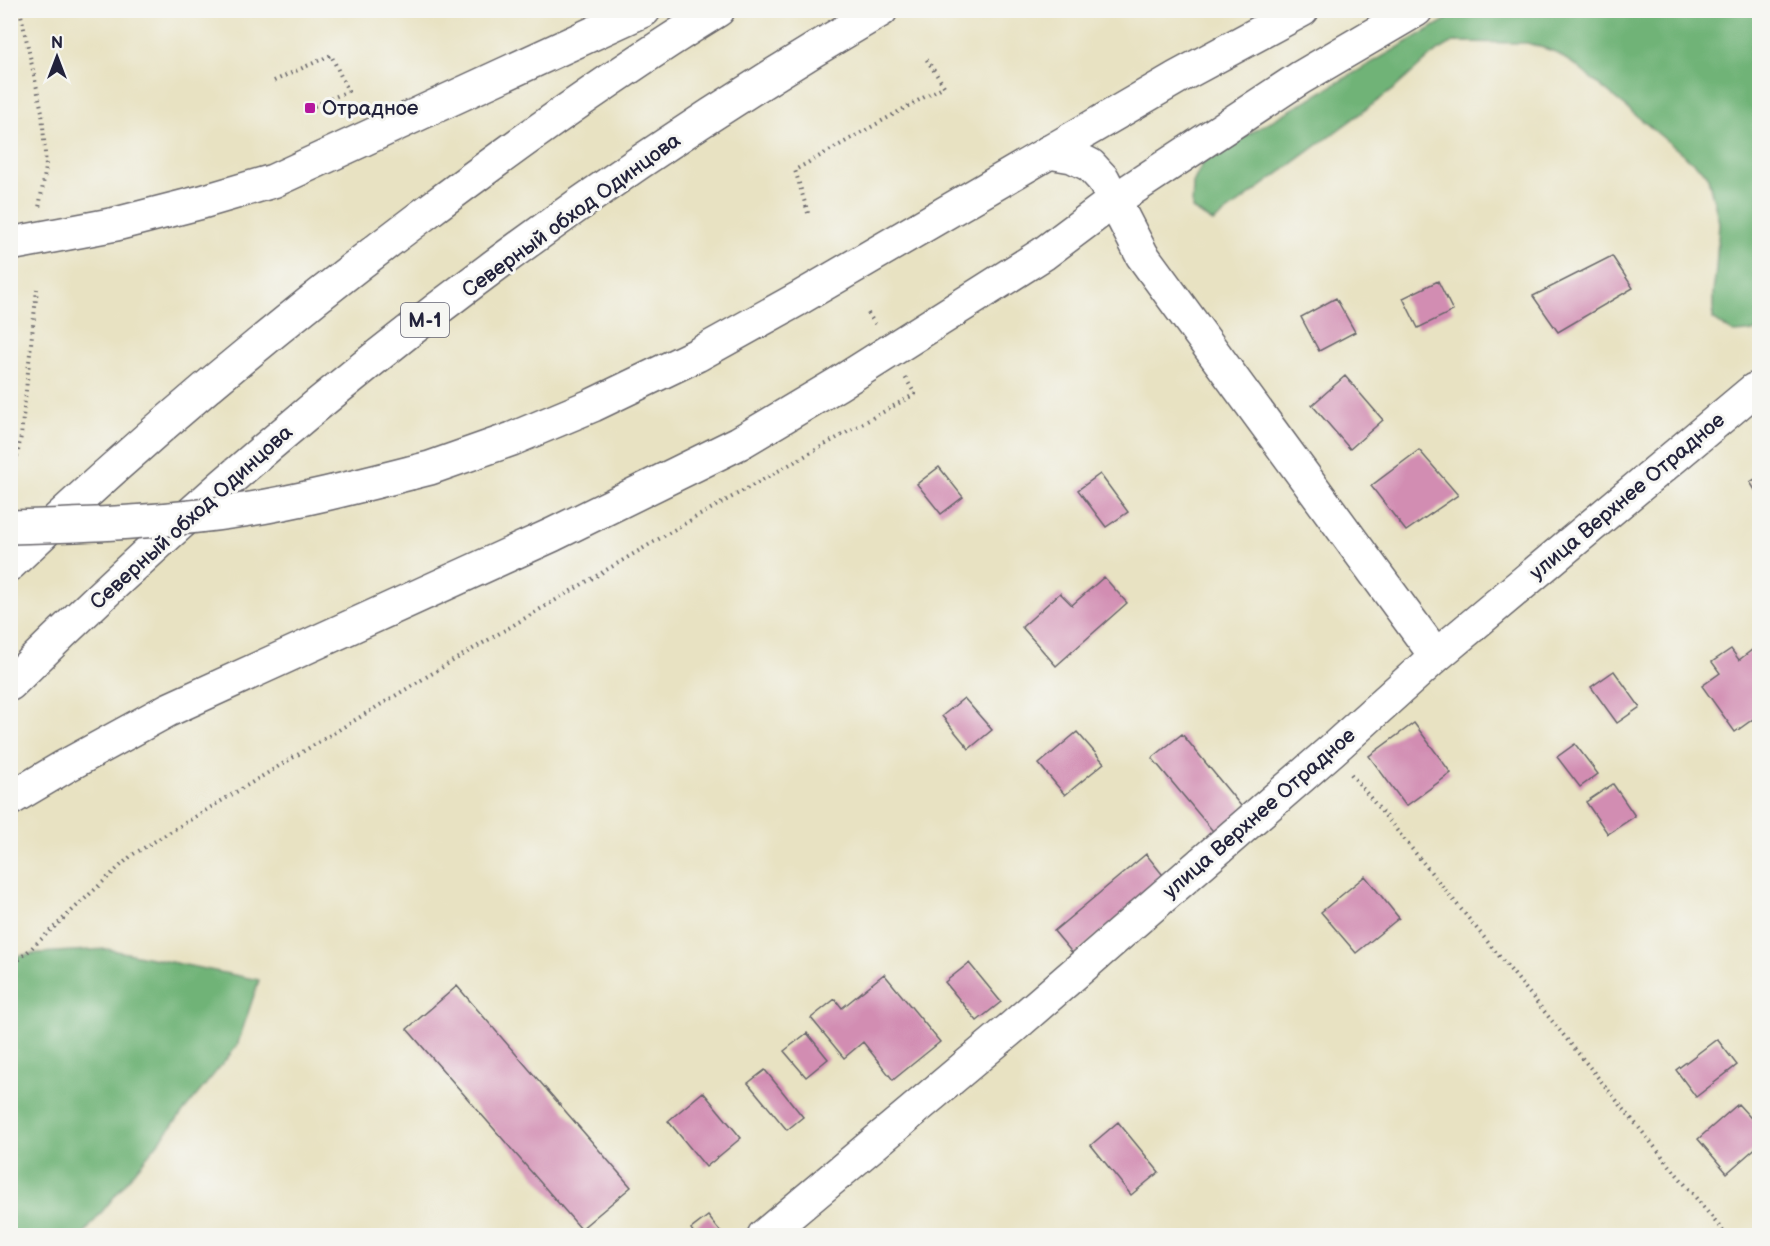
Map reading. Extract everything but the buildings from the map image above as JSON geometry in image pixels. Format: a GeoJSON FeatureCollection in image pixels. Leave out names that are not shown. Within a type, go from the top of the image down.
{"type":"FeatureCollection","features":[{"type":"Feature","properties":{"kind":"main road"},"geometry":{"type":"LineString","coordinates":[[10,244],[116,224],[273,181],[644,10]]}},
{"type":"Feature","properties":{"kind":"main road"},"geometry":{"type":"LineString","coordinates":[[10,564],[167,420],[273,331],[379,248],[489,165],[590,94],[718,10]]}},
{"type":"Feature","properties":{"kind":"main road","name":"Северный обход Одинцова"},"geometry":{"type":"LineString","coordinates":[[10,684],[122,576],[223,484],[327,397],[432,315],[540,234],[648,158],[881,10]]}},
{"type":"Feature","properties":{"kind":"main road"},"geometry":{"type":"LineString","coordinates":[[10,527],[150,520],[243,510],[336,492],[430,468],[523,434],[593,405],[697,355],[798,299],[1178,77],[1302,10]]}},
{"type":"Feature","properties":{"kind":"main road"},"geometry":{"type":"LineString","coordinates":[[10,800],[64,767],[168,710],[542,540],[739,443],[891,352],[1042,254],[1115,200],[1300,78],[1416,10]]}},
{"type":"Feature","properties":{"kind":"main road"},"geometry":{"type":"LineString","coordinates":[[1049,152],[1072,156],[1090,165],[1103,179],[1142,255],[1436,657]]}},
{"type":"Feature","properties":{"kind":"main road","name":"улица Верхнее Отрадное"},"geometry":{"type":"LineString","coordinates":[[764,1236],[1014,1026],[1436,657],[1754,390]]}},
{"type":"Feature","properties":{"kind":"path"},"geometry":{"type":"LineString","coordinates":[[20,10],[42,112],[46,168],[39,211]]}},
{"type":"Feature","properties":{"kind":"path"},"geometry":{"type":"LineString","coordinates":[[274,81],[331,55],[348,91],[310,108]]}},
{"type":"Feature","properties":{"kind":"path"},"geometry":{"type":"LineString","coordinates":[[808,213],[795,170],[944,86],[926,57]]}},
{"type":"Feature","properties":{"kind":"path"},"geometry":{"type":"LineString","coordinates":[[10,492],[21,436],[37,289]]}},
{"type":"Feature","properties":{"kind":"path"},"geometry":{"type":"LineString","coordinates":[[10,968],[132,855],[684,524],[915,394]]}},
{"type":"Feature","properties":{"kind":"path"},"geometry":{"type":"LineString","coordinates":[[1332,750],[1727,1236]]}},
{"type":"Feature","properties":{"kind":"green space"},"geometry":{"type":"Polygon","coordinates":[[[1461,11],[1759,11],[1760,331],[1734,333],[1713,319],[1719,222],[1707,174],[1575,65],[1553,51],[1527,43],[1453,42],[1433,54],[1395,88],[1213,222],[1192,209],[1193,183],[1204,160],[1461,11]]]}},
{"type":"Feature","properties":{"kind":"green space"},"geometry":{"type":"Polygon","coordinates":[[[107,949],[259,980],[237,1046],[83,1235],[11,1235],[11,957],[107,949]]]}},
{"type":"Feature","properties":{"kind":"place","name":"Отрадное"},"geometry":{"type":"Point","coordinates":[310,108]}}]}
